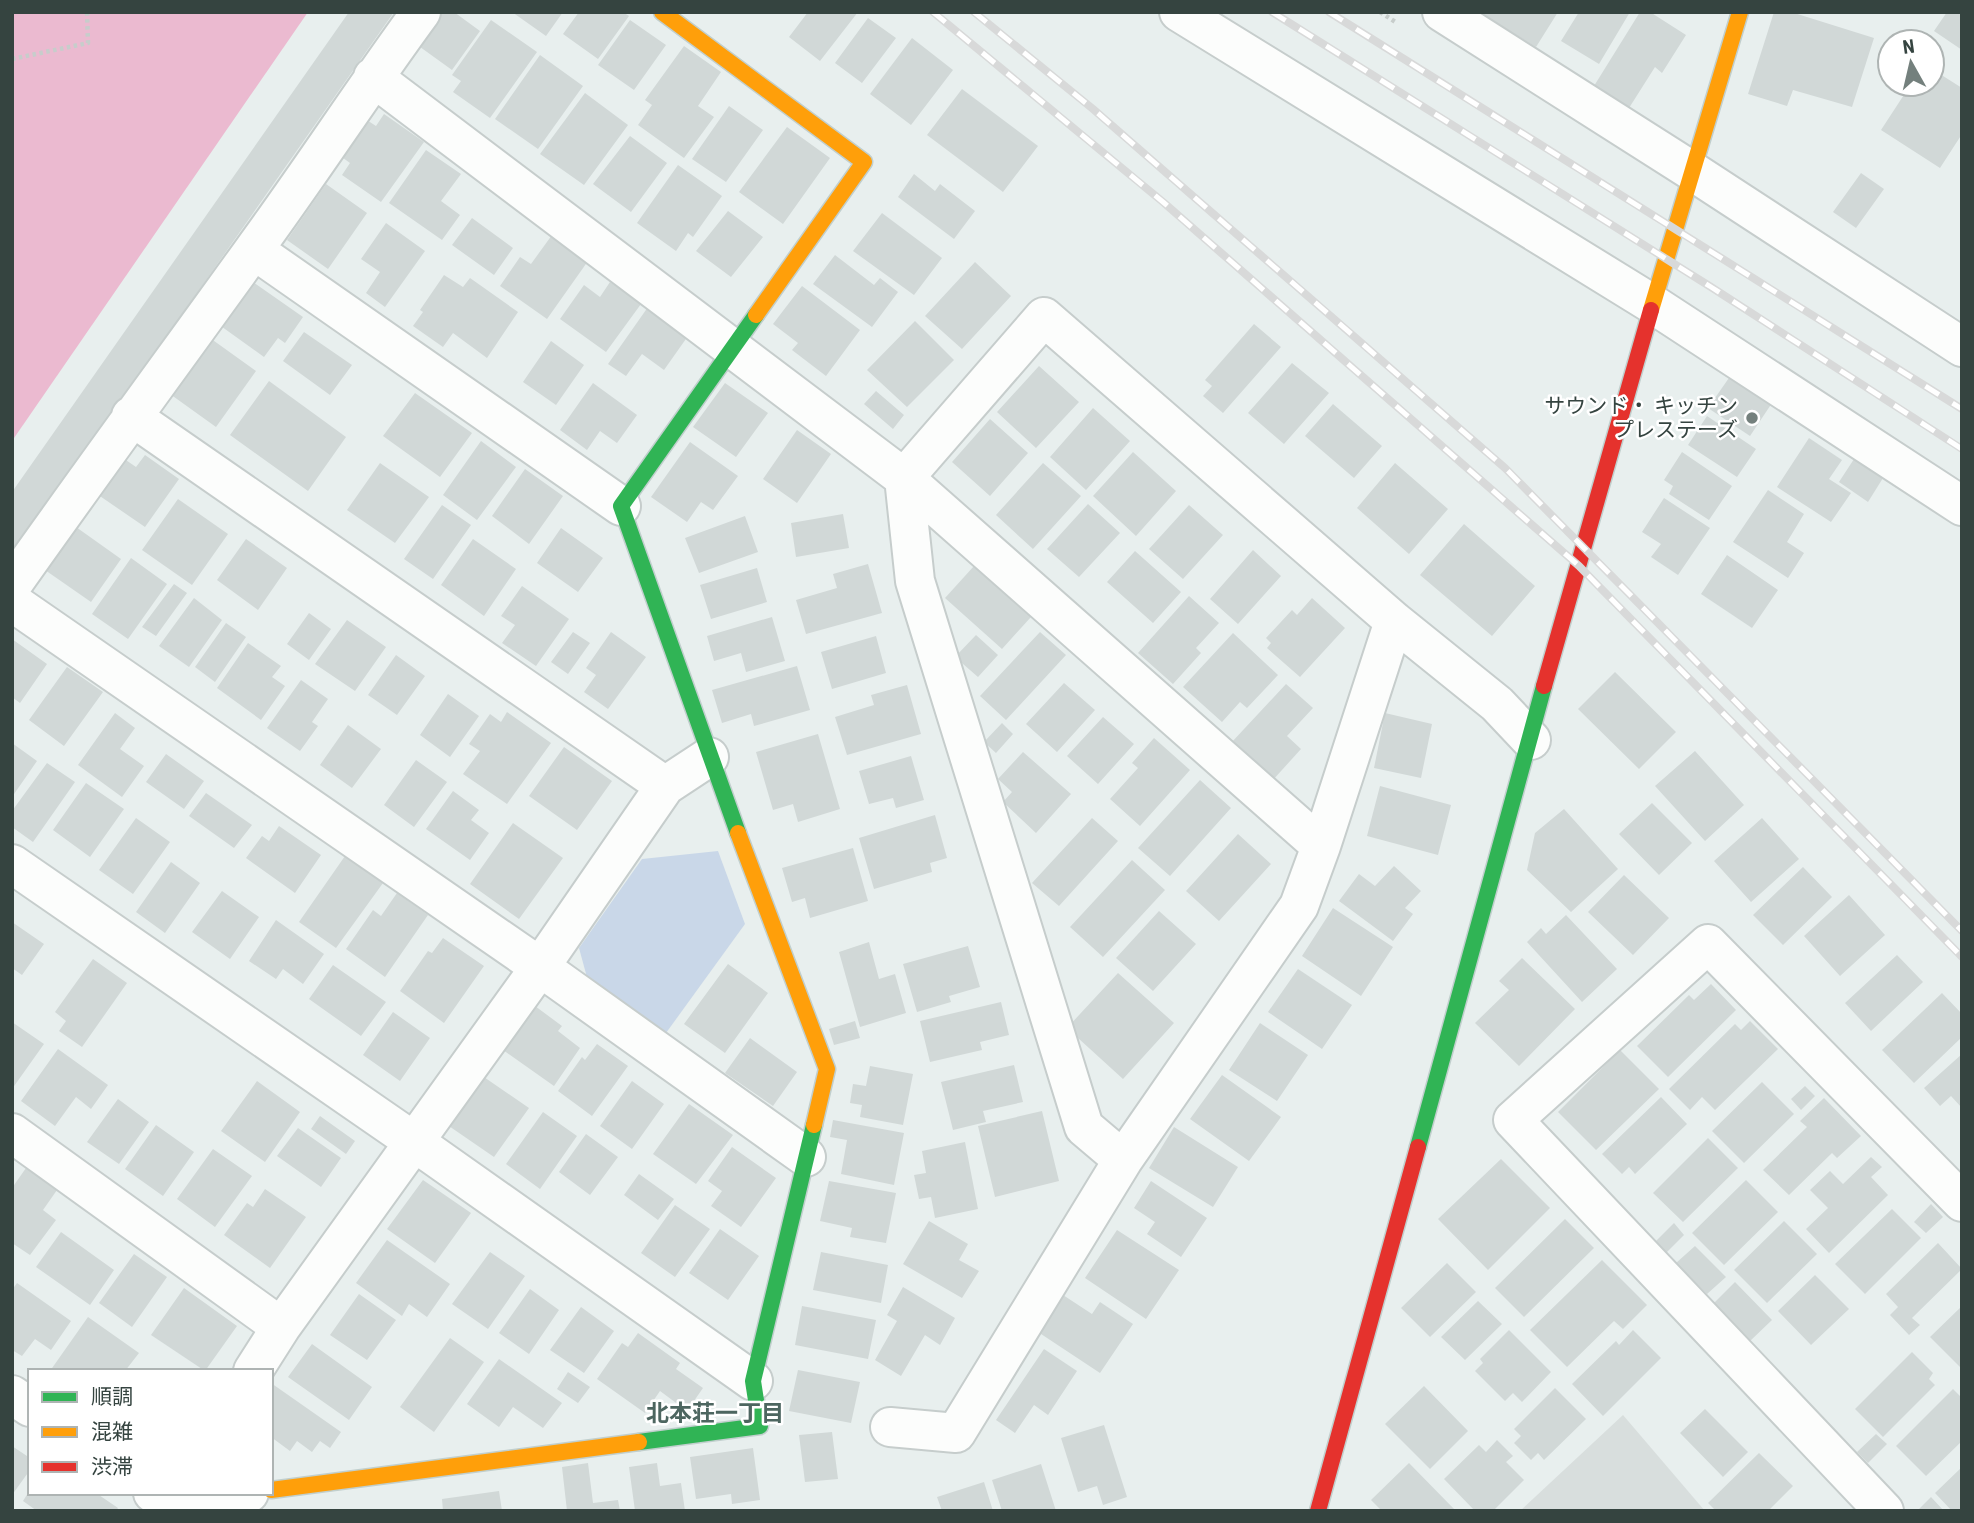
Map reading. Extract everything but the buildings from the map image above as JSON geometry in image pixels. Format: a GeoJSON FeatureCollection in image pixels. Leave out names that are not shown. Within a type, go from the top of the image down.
{"type":"FeatureCollection","features":[{"type":"Feature","properties":{"kind":"street"},"geometry":{"type":"LineString","coordinates":[[12,585],[131,416],[254,250],[421,12]]}},
{"type":"Feature","properties":{"kind":"street"},"geometry":{"type":"LineString","coordinates":[[621,506],[864,162],[662,12]]}},
{"type":"Feature","properties":{"kind":"street"},"geometry":{"type":"LineString","coordinates":[[1179,12],[1654,305],[1962,506]]}},
{"type":"Feature","properties":{"kind":"street"},"geometry":{"type":"LineString","coordinates":[[1442,12],[1962,347]]}},
{"type":"Feature","properties":{"kind":"street"},"geometry":{"type":"LineString","coordinates":[[1318,1511],[1531,740],[1692,171],[1741,12]]}},
{"type":"Feature","properties":{"kind":"street"},"geometry":{"type":"LineString","coordinates":[[373,77],[904,478],[1321,846]]}},
{"type":"Feature","properties":{"kind":"street"},"geometry":{"type":"LineString","coordinates":[[254,250],[621,506],[709,757],[827,1069],[752,1381],[760,1426],[273,1490]]}},
{"type":"Feature","properties":{"kind":"street"},"geometry":{"type":"LineString","coordinates":[[1123,1160],[1084,1127],[915,581],[904,478],[1044,317],[1394,621],[1497,704],[1531,740]]}},
{"type":"Feature","properties":{"kind":"street"},"geometry":{"type":"LineString","coordinates":[[131,416],[666,786]]}},
{"type":"Feature","properties":{"kind":"street"},"geometry":{"type":"LineString","coordinates":[[12,602],[540,967],[806,1157]]}},
{"type":"Feature","properties":{"kind":"street"},"geometry":{"type":"LineString","coordinates":[[890,1427],[956,1433],[1123,1160],[1299,906],[1394,621]]}},
{"type":"Feature","properties":{"kind":"street"},"geometry":{"type":"LineString","coordinates":[[254,1369],[281,1327],[540,967],[666,786],[709,757]]}},
{"type":"Feature","properties":{"kind":"street"},"geometry":{"type":"LineString","coordinates":[[12,864],[414,1141],[752,1381]]}},
{"type":"Feature","properties":{"kind":"street"},"geometry":{"type":"LineString","coordinates":[[1884,1511],[1513,1120],[1708,944],[1962,1202]]}},
{"type":"Feature","properties":{"kind":"street"},"geometry":{"type":"LineString","coordinates":[[12,1133],[281,1327]]}},
{"type":"Feature","properties":{"kind":"street"},"geometry":{"type":"LineString","coordinates":[[12,1395],[28,1406]]}},
{"type":"Feature","properties":{"kind":"street"},"geometry":{"type":"LineString","coordinates":[[165,1500],[225,1495]]}},
{"type":"Feature","properties":{"kind":"path"},"geometry":{"type":"LineString","coordinates":[[12,59],[88,43],[87,12]]}},
{"type":"Feature","properties":{"kind":"shaded area"},"geometry":{"type":"Polygon","coordinates":[[[12,12],[308,12],[12,441],[12,12]]]}},
{"type":"Feature","properties":{"kind":"shaded area"},"geometry":{"type":"Polygon","coordinates":[[[718,851],[745,924],[666,1033],[588,981],[579,948],[642,859],[718,851]]]}},
{"type":"Feature","properties":{"kind":"shaded area"},"geometry":{"type":"Polygon","coordinates":[[[1623,1415],[1705,1511],[1520,1511],[1623,1415]]]}},
{"type":"Feature","properties":{"kind":"railway"},"geometry":{"type":"LineString","coordinates":[[933,12],[1163,202],[1579,566],[1962,957]]}},
{"type":"Feature","properties":{"kind":"railway"},"geometry":{"type":"LineString","coordinates":[[974,12],[1093,109],[1505,468],[1962,931]]}},
{"type":"Feature","properties":{"kind":"railway"},"geometry":{"type":"LineString","coordinates":[[1272,12],[1711,287],[1962,449]]}},
{"type":"Feature","properties":{"kind":"railway"},"geometry":{"type":"LineString","coordinates":[[1329,12],[1962,409]]}},
{"type":"Feature","properties":{"kind":"traffic: fast"},"geometry":{"type":"LineString","coordinates":[[738,833],[621,506],[756,315]]}},
{"type":"Feature","properties":{"kind":"traffic: fast"},"geometry":{"type":"LineString","coordinates":[[1418,1147],[1544,686]]}},
{"type":"Feature","properties":{"kind":"traffic: fast"},"geometry":{"type":"LineString","coordinates":[[639,1442],[760,1426],[753,1381],[814,1125]]}},
{"type":"Feature","properties":{"kind":"traffic: slow"},"geometry":{"type":"LineString","coordinates":[[662,12],[864,162],[756,315]]}},
{"type":"Feature","properties":{"kind":"traffic: slow"},"geometry":{"type":"LineString","coordinates":[[1651,310],[1740,12]]}},
{"type":"Feature","properties":{"kind":"traffic: slow"},"geometry":{"type":"LineString","coordinates":[[738,833],[827,1069],[814,1125]]}},
{"type":"Feature","properties":{"kind":"traffic: slow"},"geometry":{"type":"LineString","coordinates":[[273,1490],[639,1442]]}},
{"type":"Feature","properties":{"kind":"traffic: jam"},"geometry":{"type":"LineString","coordinates":[[1544,686],[1651,310]]}},
{"type":"Feature","properties":{"kind":"traffic: jam"},"geometry":{"type":"LineString","coordinates":[[1318,1511],[1418,1147]]}},
{"type":"Feature","properties":{"kind":"place","name":"サウンド・ キッチン プレステーズ"},"geometry":{"type":"Point","coordinates":[1752,418]}},
{"type":"Feature","properties":{"kind":"district","name":"北本荘一丁目"},"geometry":{"type":"Point","coordinates":[715,1413]}}]}
